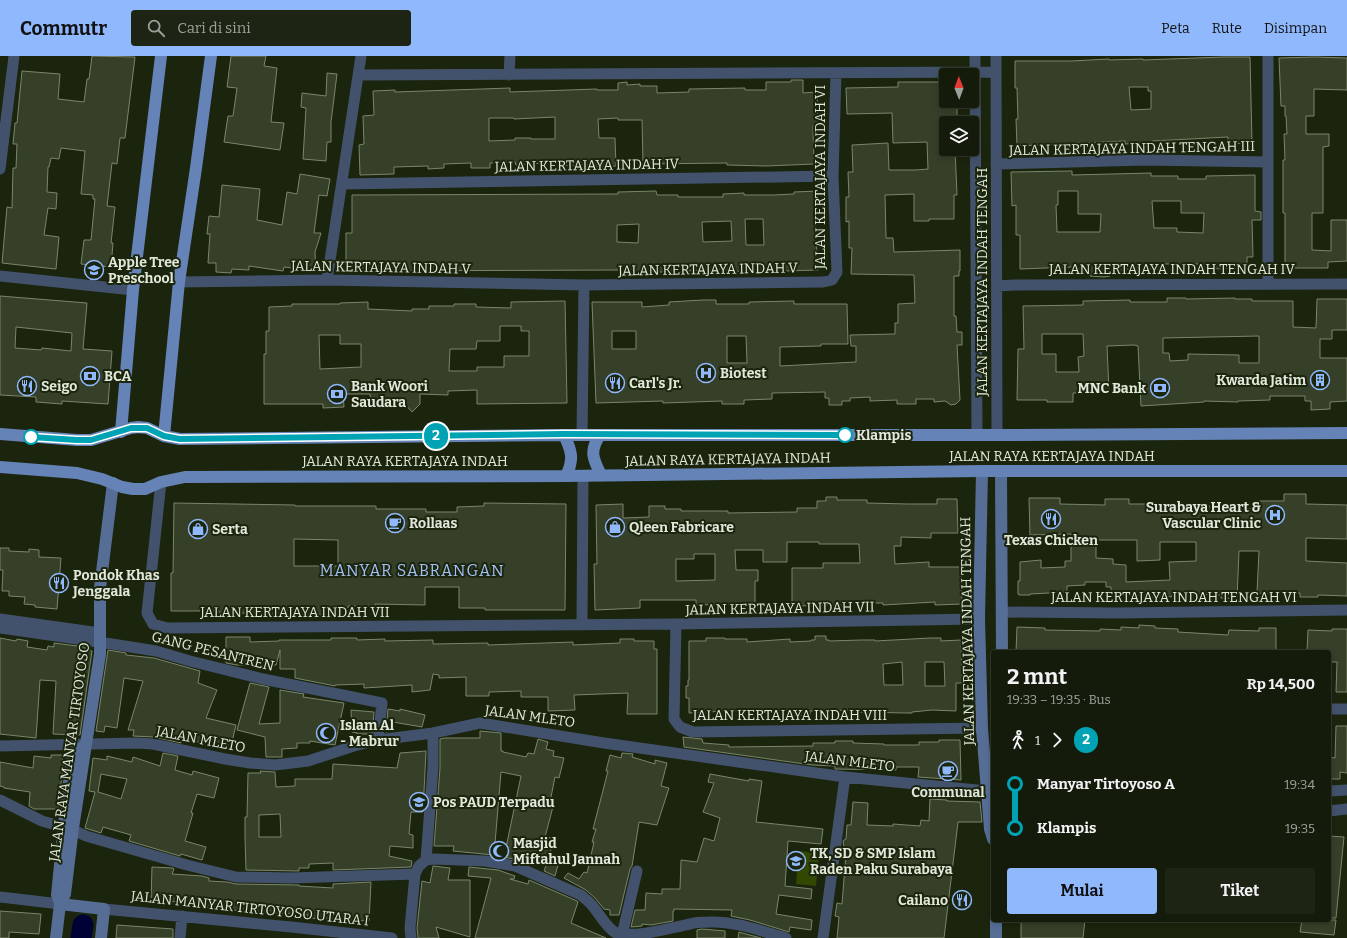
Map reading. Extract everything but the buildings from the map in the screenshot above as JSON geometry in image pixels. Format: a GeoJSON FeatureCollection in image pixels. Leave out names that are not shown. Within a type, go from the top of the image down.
{"type":"FeatureCollection","features":[{"type":"Feature","properties":{"kind":"main road"},"geometry":{"type":"LineString","coordinates":[[121,432],[133,290],[161,56]]}},
{"type":"Feature","properties":{"kind":"main road"},"geometry":{"type":"LineString","coordinates":[[164,436],[178,282],[196,168],[211,56]]}},
{"type":"Feature","properties":{"kind":"main road","name":"JALAN RAYA KERTAJAYA INDAH"},"geometry":{"type":"LineString","coordinates":[[0,434],[91,440],[131,428],[147,428],[164,436],[180,439],[564,434],[998,435],[1347,433]]}},
{"type":"Feature","properties":{"kind":"main road"},"geometry":{"type":"LineString","coordinates":[[564,434],[570,446],[572,457],[571,467],[566,476]]}},
{"type":"Feature","properties":{"kind":"main road"},"geometry":{"type":"LineString","coordinates":[[600,435],[594,443],[593,453],[594,462],[601,475]]}},
{"type":"Feature","properties":{"kind":"main road","name":"JALAN RAYA KERTAJAYA INDAH"},"geometry":{"type":"LineString","coordinates":[[0,467],[77,473],[133,489],[145,489],[161,482],[185,477],[583,476],[982,471],[1347,471]]}},
{"type":"Feature","properties":{"kind":"main road","name":"JALAN KERTAJAYA INDAH TENGAH"},"geometry":{"type":"LineString","coordinates":[[982,471],[979,619],[982,728],[988,760],[988,798],[991,832]]}},
{"type":"Feature","properties":{"kind":"main road"},"geometry":{"type":"LineString","coordinates":[[1001,472],[1002,650]]}},
{"type":"Feature","properties":{"kind":"main road","name":"JALAN RAYA MANYAR TIRTOYOSO"},"geometry":{"type":"LineString","coordinates":[[56,938],[60,904],[65,894],[68,828],[85,745],[100,654],[100,588],[113,483]]}},
{"type":"Feature","properties":{"kind":"main road"},"geometry":{"type":"LineString","coordinates":[[981,519],[1001,519]]}},
{"type":"Feature","properties":{"kind":"main road"},"geometry":{"type":"LineString","coordinates":[[60,904],[104,910],[101,938]]}},
{"type":"Feature","properties":{"kind":"main road"},"geometry":{"type":"LineString","coordinates":[[996,922],[996,938]]}},
{"type":"Feature","properties":{"kind":"street"},"geometry":{"type":"LineString","coordinates":[[0,169],[14,56]]}},
{"type":"Feature","properties":{"kind":"street"},"geometry":{"type":"LineString","coordinates":[[327,280],[361,56]]}},
{"type":"Feature","properties":{"kind":"street"},"geometry":{"type":"LineString","coordinates":[[509,75],[510,56]]}},
{"type":"Feature","properties":{"kind":"street","name":"JALAN KERTAJAYA INDAH TENGAH"},"geometry":{"type":"LineString","coordinates":[[975,56],[975,68]]}},
{"type":"Feature","properties":{"kind":"street","name":"JALAN KERTAJAYA INDAH TENGAH"},"geometry":{"type":"LineString","coordinates":[[996,56],[998,435]]}},
{"type":"Feature","properties":{"kind":"street"},"geometry":{"type":"LineString","coordinates":[[1268,56],[1268,284]]}},
{"type":"Feature","properties":{"kind":"street"},"geometry":{"type":"LineString","coordinates":[[359,75],[939,72]]}},
{"type":"Feature","properties":{"kind":"street"},"geometry":{"type":"LineString","coordinates":[[979,72],[996,72]]}},
{"type":"Feature","properties":{"kind":"street","name":"JALAN KERTAJAYA INDAH VI"},"geometry":{"type":"LineString","coordinates":[[832,280],[836,272],[833,176],[836,73]]}},
{"type":"Feature","properties":{"kind":"street","name":"JALAN KERTAJAYA INDAH TENGAH"},"geometry":{"type":"LineString","coordinates":[[975,108],[977,435]]}},
{"type":"Feature","properties":{"kind":"street","name":"JALAN KERTAJAYA INDAH TENGAH III"},"geometry":{"type":"LineString","coordinates":[[996,164],[1146,160],[1268,162]]}},
{"type":"Feature","properties":{"kind":"street","name":"JALAN KERTAJAYA INDAH IV"},"geometry":{"type":"LineString","coordinates":[[342,184],[833,176]]}},
{"type":"Feature","properties":{"kind":"street"},"geometry":{"type":"LineString","coordinates":[[0,276],[133,290]]}},
{"type":"Feature","properties":{"kind":"street","name":"JALAN KERTAJAYA INDAH V"},"geometry":{"type":"LineString","coordinates":[[178,282],[327,280],[584,286],[823,282],[832,280]]}},
{"type":"Feature","properties":{"kind":"street","name":"JALAN KERTAJAYA INDAH TENGAH IV"},"geometry":{"type":"LineString","coordinates":[[997,286],[1206,283],[1347,284]]}},
{"type":"Feature","properties":{"kind":"street"},"geometry":{"type":"LineString","coordinates":[[582,435],[584,286]]}},
{"type":"Feature","properties":{"kind":"street"},"geometry":{"type":"LineString","coordinates":[[582,625],[583,476]]}},
{"type":"Feature","properties":{"kind":"street","name":"JALAN KERTAJAYA INDAH VII"},"geometry":{"type":"LineString","coordinates":[[161,482],[147,613],[153,624],[167,628],[676,624],[979,619]]}},
{"type":"Feature","properties":{"kind":"street","name":"JALAN KERTAJAYA INDAH TENGAH VI"},"geometry":{"type":"LineString","coordinates":[[1002,612],[1118,613],[1347,610]]}},
{"type":"Feature","properties":{"kind":"street"},"geometry":{"type":"LineString","coordinates":[[0,619],[100,638]]}},
{"type":"Feature","properties":{"kind":"street","name":"JALAN KERTAJAYA INDAH VIII"},"geometry":{"type":"LineString","coordinates":[[676,624],[674,719],[680,727],[693,732],[982,728]]}},
{"type":"Feature","properties":{"kind":"street","name":"GANG PESANTREN"},"geometry":{"type":"LineString","coordinates":[[0,628],[100,638],[263,679],[382,703],[378,740]]}},
{"type":"Feature","properties":{"kind":"street"},"geometry":{"type":"LineString","coordinates":[[1331,709],[1347,709]]}},
{"type":"Feature","properties":{"kind":"street","name":"JALAN MLETO"},"geometry":{"type":"LineString","coordinates":[[0,746],[137,743],[153,744],[225,759],[275,765],[308,761],[378,740],[433,733],[480,723],[604,743],[988,798]]}},
{"type":"Feature","properties":{"kind":"street"},"geometry":{"type":"LineString","coordinates":[[426,860],[433,767],[433,733]]}},
{"type":"Feature","properties":{"kind":"street"},"geometry":{"type":"LineString","coordinates":[[823,938],[845,777]]}},
{"type":"Feature","properties":{"kind":"street"},"geometry":{"type":"LineString","coordinates":[[1331,791],[1347,790]]}},
{"type":"Feature","properties":{"kind":"street"},"geometry":{"type":"LineString","coordinates":[[0,800],[42,821],[68,828],[86,836],[236,877],[291,878],[415,874]]}},
{"type":"Feature","properties":{"kind":"street"},"geometry":{"type":"LineString","coordinates":[[1331,811],[1347,809]]}},
{"type":"Feature","properties":{"kind":"street"},"geometry":{"type":"LineString","coordinates":[[411,938],[410,928],[415,874],[419,866],[426,860],[434,859],[485,861],[515,866],[581,895],[589,902],[610,928],[622,935],[634,936],[652,934],[692,923],[709,922],[728,923],[786,938]]}},
{"type":"Feature","properties":{"kind":"street"},"geometry":{"type":"LineString","coordinates":[[622,935],[637,871]]}},
{"type":"Feature","properties":{"kind":"street"},"geometry":{"type":"LineString","coordinates":[[0,897],[60,904]]}},
{"type":"Feature","properties":{"kind":"street","name":"JALAN MANYAR TIRTOYOSO UTARA I"},"geometry":{"type":"LineString","coordinates":[[104,910],[182,916],[392,938]]}},
{"type":"Feature","properties":{"kind":"street"},"geometry":{"type":"LineString","coordinates":[[180,938],[182,916]]}},
{"type":"Feature","properties":{"kind":"green space"},"geometry":{"type":"Polygon","coordinates":[[[799,851],[819,853],[816,886],[796,884],[799,851]]]}},
{"type":"Feature","properties":{"kind":"waterway"},"geometry":{"type":"LineString","coordinates":[[81,938],[83,925]]}},
{"type":"Feature","properties":{"kind":"bus line","name":"2"},"geometry":{"type":"LineString","coordinates":[[31,437],[91,440],[131,428],[147,428],[164,436],[180,439],[564,434],[845,435]]}},
{"type":"Feature","properties":{"kind":"place","name":"Apple Tree Preschool"},"geometry":{"type":"Point","coordinates":[94,270]}},
{"type":"Feature","properties":{"kind":"place","name":"Biotest"},"geometry":{"type":"Point","coordinates":[706,373]}},
{"type":"Feature","properties":{"kind":"place","name":"BCA"},"geometry":{"type":"Point","coordinates":[90,376]}},
{"type":"Feature","properties":{"kind":"place","name":"Kwarda Jatim"},"geometry":{"type":"Point","coordinates":[1320,380]}},
{"type":"Feature","properties":{"kind":"place","name":"Carl's Jr."},"geometry":{"type":"Point","coordinates":[615,383]}},
{"type":"Feature","properties":{"kind":"place","name":"Seigo"},"geometry":{"type":"Point","coordinates":[27,386]}},
{"type":"Feature","properties":{"kind":"place","name":"MNC Bank"},"geometry":{"type":"Point","coordinates":[1160,388]}},
{"type":"Feature","properties":{"kind":"place","name":"Bank Woori Saudara"},"geometry":{"type":"Point","coordinates":[337,394]}},
{"type":"Feature","properties":{"kind":"place","name":"Klampis"},"geometry":{"type":"Point","coordinates":[845,435]}},
{"type":"Feature","properties":{"kind":"place","name":"Surabaya Heart & Vascular Clinic"},"geometry":{"type":"Point","coordinates":[1275,515]}},
{"type":"Feature","properties":{"kind":"place","name":"Texas Chicken"},"geometry":{"type":"Point","coordinates":[1051,519]}},
{"type":"Feature","properties":{"kind":"place","name":"Rollaas"},"geometry":{"type":"Point","coordinates":[395,523]}},
{"type":"Feature","properties":{"kind":"place","name":"Qleen Fabricare"},"geometry":{"type":"Point","coordinates":[615,527]}},
{"type":"Feature","properties":{"kind":"place","name":"Serta"},"geometry":{"type":"Point","coordinates":[198,529]}},
{"type":"Feature","properties":{"kind":"place","name":"Pondok Khas Jenggala"},"geometry":{"type":"Point","coordinates":[59,583]}},
{"type":"Feature","properties":{"kind":"place","name":"Islam Al - Mabrur"},"geometry":{"type":"Point","coordinates":[326,733]}},
{"type":"Feature","properties":{"kind":"place","name":"Communal"},"geometry":{"type":"Point","coordinates":[948,771]}},
{"type":"Feature","properties":{"kind":"place","name":"Pos PAUD Terpadu"},"geometry":{"type":"Point","coordinates":[419,802]}},
{"type":"Feature","properties":{"kind":"place","name":"Masjid Miftahul Jannah"},"geometry":{"type":"Point","coordinates":[499,851]}},
{"type":"Feature","properties":{"kind":"place","name":"TK, SD & SMP Islam Raden Paku Surabaya"},"geometry":{"type":"Point","coordinates":[796,861]}},
{"type":"Feature","properties":{"kind":"place","name":"Cailano"},"geometry":{"type":"Point","coordinates":[962,900]}},
{"type":"Feature","properties":{"kind":"district","name":"MANYAR SABRANGAN"},"geometry":{"type":"Point","coordinates":[412,570]}}]}
